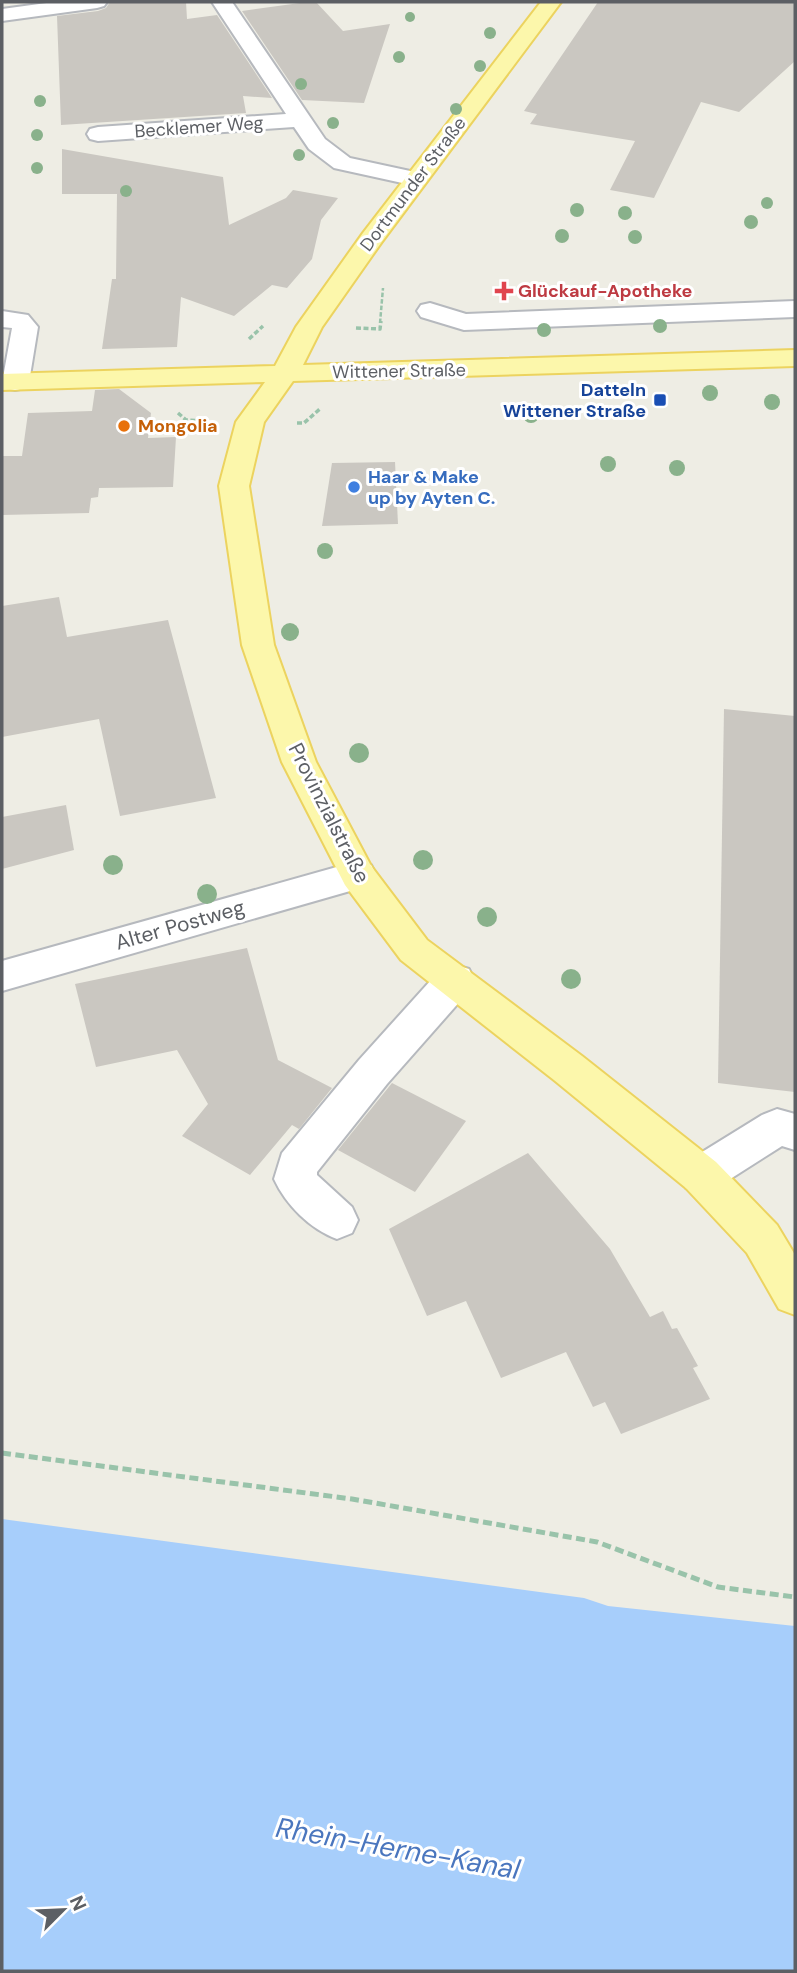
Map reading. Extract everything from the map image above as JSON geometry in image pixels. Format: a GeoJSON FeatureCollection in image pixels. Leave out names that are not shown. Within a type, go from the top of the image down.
{"type":"FeatureCollection","features":[{"type":"Feature","properties":{"kind":"main road","name":"Dortmunder Straße"},"geometry":{"type":"LineString","coordinates":[[285,373],[309,327],[416,179],[551,2]]}},
{"type":"Feature","properties":{"kind":"main road","name":"Wittener Straße"},"geometry":{"type":"LineString","coordinates":[[9,382],[509,369],[795,358]]}},
{"type":"Feature","properties":{"kind":"main road","name":"Provinzialstraße"},"geometry":{"type":"LineString","coordinates":[[285,373],[250,422],[234,486],[258,645],[299,762],[358,875],[414,950],[701,1174],[762,1239],[795,1295]]}},
{"type":"Feature","properties":{"kind":"street"},"geometry":{"type":"LineString","coordinates":[[2,15],[97,2]]}},
{"type":"Feature","properties":{"kind":"street","name":"Becklemer Weg"},"geometry":{"type":"LineString","coordinates":[[222,2],[317,144],[342,163],[416,179]]}},
{"type":"Feature","properties":{"kind":"street","name":"Becklemer Weg"},"geometry":{"type":"LineString","coordinates":[[98,134],[300,120]]}},
{"type":"Feature","properties":{"kind":"street"},"geometry":{"type":"LineString","coordinates":[[430,311],[464,322],[795,309]]}},
{"type":"Feature","properties":{"kind":"street"},"geometry":{"type":"LineString","coordinates":[[2,319],[19,321],[25,327],[9,382]]}},
{"type":"Feature","properties":{"kind":"street","name":"Alter Postweg"},"geometry":{"type":"LineString","coordinates":[[2,976],[358,875]]}},
{"type":"Feature","properties":{"kind":"street"},"geometry":{"type":"LineString","coordinates":[[337,1220],[298,1185],[295,1179],[297,1166],[373,1072],[455,980]]}},
{"type":"Feature","properties":{"kind":"street"},"geometry":{"type":"LineString","coordinates":[[701,1174],[777,1127],[795,1132]]}},
{"type":"Feature","properties":{"kind":"path"},"geometry":{"type":"LineString","coordinates":[[2,1453],[352,1499],[597,1542],[718,1587],[795,1597]]}},
{"type":"Feature","properties":{"kind":"water","name":"Rhein-Herne-Kanal"},"geometry":{"type":"Polygon","coordinates":[[[2,1519],[584,1598],[608,1606],[795,1626],[795,1971],[2,1971],[2,1519]]]}},
{"type":"Feature","properties":{"kind":"building"},"geometry":{"type":"Polygon","coordinates":[[[110,2],[186,2],[187,19],[217,15],[272,98],[243,96],[246,113],[61,125],[57,16],[98,11],[106,8],[110,2]]]}},
{"type":"Feature","properties":{"kind":"building"},"geometry":{"type":"Polygon","coordinates":[[[316,2],[343,31],[390,24],[364,103],[302,100],[242,11],[316,2]]]}},
{"type":"Feature","properties":{"kind":"building"},"geometry":{"type":"Polygon","coordinates":[[[598,2],[795,2],[795,61],[739,112],[701,102],[654,198],[610,190],[635,141],[530,124],[537,114],[524,111],[598,2]]]}},
{"type":"Feature","properties":{"kind":"building"},"geometry":{"type":"Polygon","coordinates":[[[62,149],[223,177],[229,225],[286,198],[293,190],[338,198],[321,220],[312,259],[287,288],[272,285],[234,316],[181,297],[177,347],[102,349],[112,279],[116,279],[117,194],[62,194],[62,149]]]}},
{"type":"Feature","properties":{"kind":"building"},"geometry":{"type":"Polygon","coordinates":[[[119,389],[151,413],[148,438],[176,437],[173,487],[99,488],[98,497],[91,498],[89,513],[2,515],[2,456],[22,456],[28,413],[92,411],[95,390],[119,389]]]}},
{"type":"Feature","properties":{"kind":"building"},"geometry":{"type":"Polygon","coordinates":[[[395,462],[398,524],[322,526],[332,463],[395,462]]]}},
{"type":"Feature","properties":{"kind":"building"},"geometry":{"type":"Polygon","coordinates":[[[59,597],[67,637],[168,620],[216,798],[120,816],[99,719],[2,737],[2,606],[59,597]]]}},
{"type":"Feature","properties":{"kind":"building"},"geometry":{"type":"Polygon","coordinates":[[[724,709],[795,716],[795,1092],[718,1083],[724,709]]]}},
{"type":"Feature","properties":{"kind":"building"},"geometry":{"type":"Polygon","coordinates":[[[66,805],[74,850],[2,869],[2,817],[66,805]]]}},
{"type":"Feature","properties":{"kind":"building"},"geometry":{"type":"Polygon","coordinates":[[[247,948],[278,1060],[332,1088],[299,1129],[292,1125],[250,1175],[182,1136],[208,1104],[177,1050],[96,1067],[75,984],[247,948]]]}},
{"type":"Feature","properties":{"kind":"building"},"geometry":{"type":"Polygon","coordinates":[[[392,1083],[466,1121],[415,1192],[338,1150],[392,1083]]]}},
{"type":"Feature","properties":{"kind":"building"},"geometry":{"type":"Polygon","coordinates":[[[528,1153],[610,1249],[650,1317],[663,1311],[672,1329],[677,1328],[698,1366],[693,1368],[710,1399],[621,1434],[605,1402],[593,1407],[566,1352],[501,1378],[466,1301],[427,1316],[389,1229],[528,1153]]]}},
{"type":"Feature","properties":{"kind":"place","name":"Glückauf-Apotheke"},"geometry":{"type":"Point","coordinates":[504,291]}},
{"type":"Feature","properties":{"kind":"place","name":"Datteln Wittener Straße"},"geometry":{"type":"Point","coordinates":[660,400]}},
{"type":"Feature","properties":{"kind":"place","name":"Mongolia"},"geometry":{"type":"Point","coordinates":[124,426]}},
{"type":"Feature","properties":{"kind":"place","name":"Haar & Make up by Ayten C."},"geometry":{"type":"Point","coordinates":[354,487]}}]}
